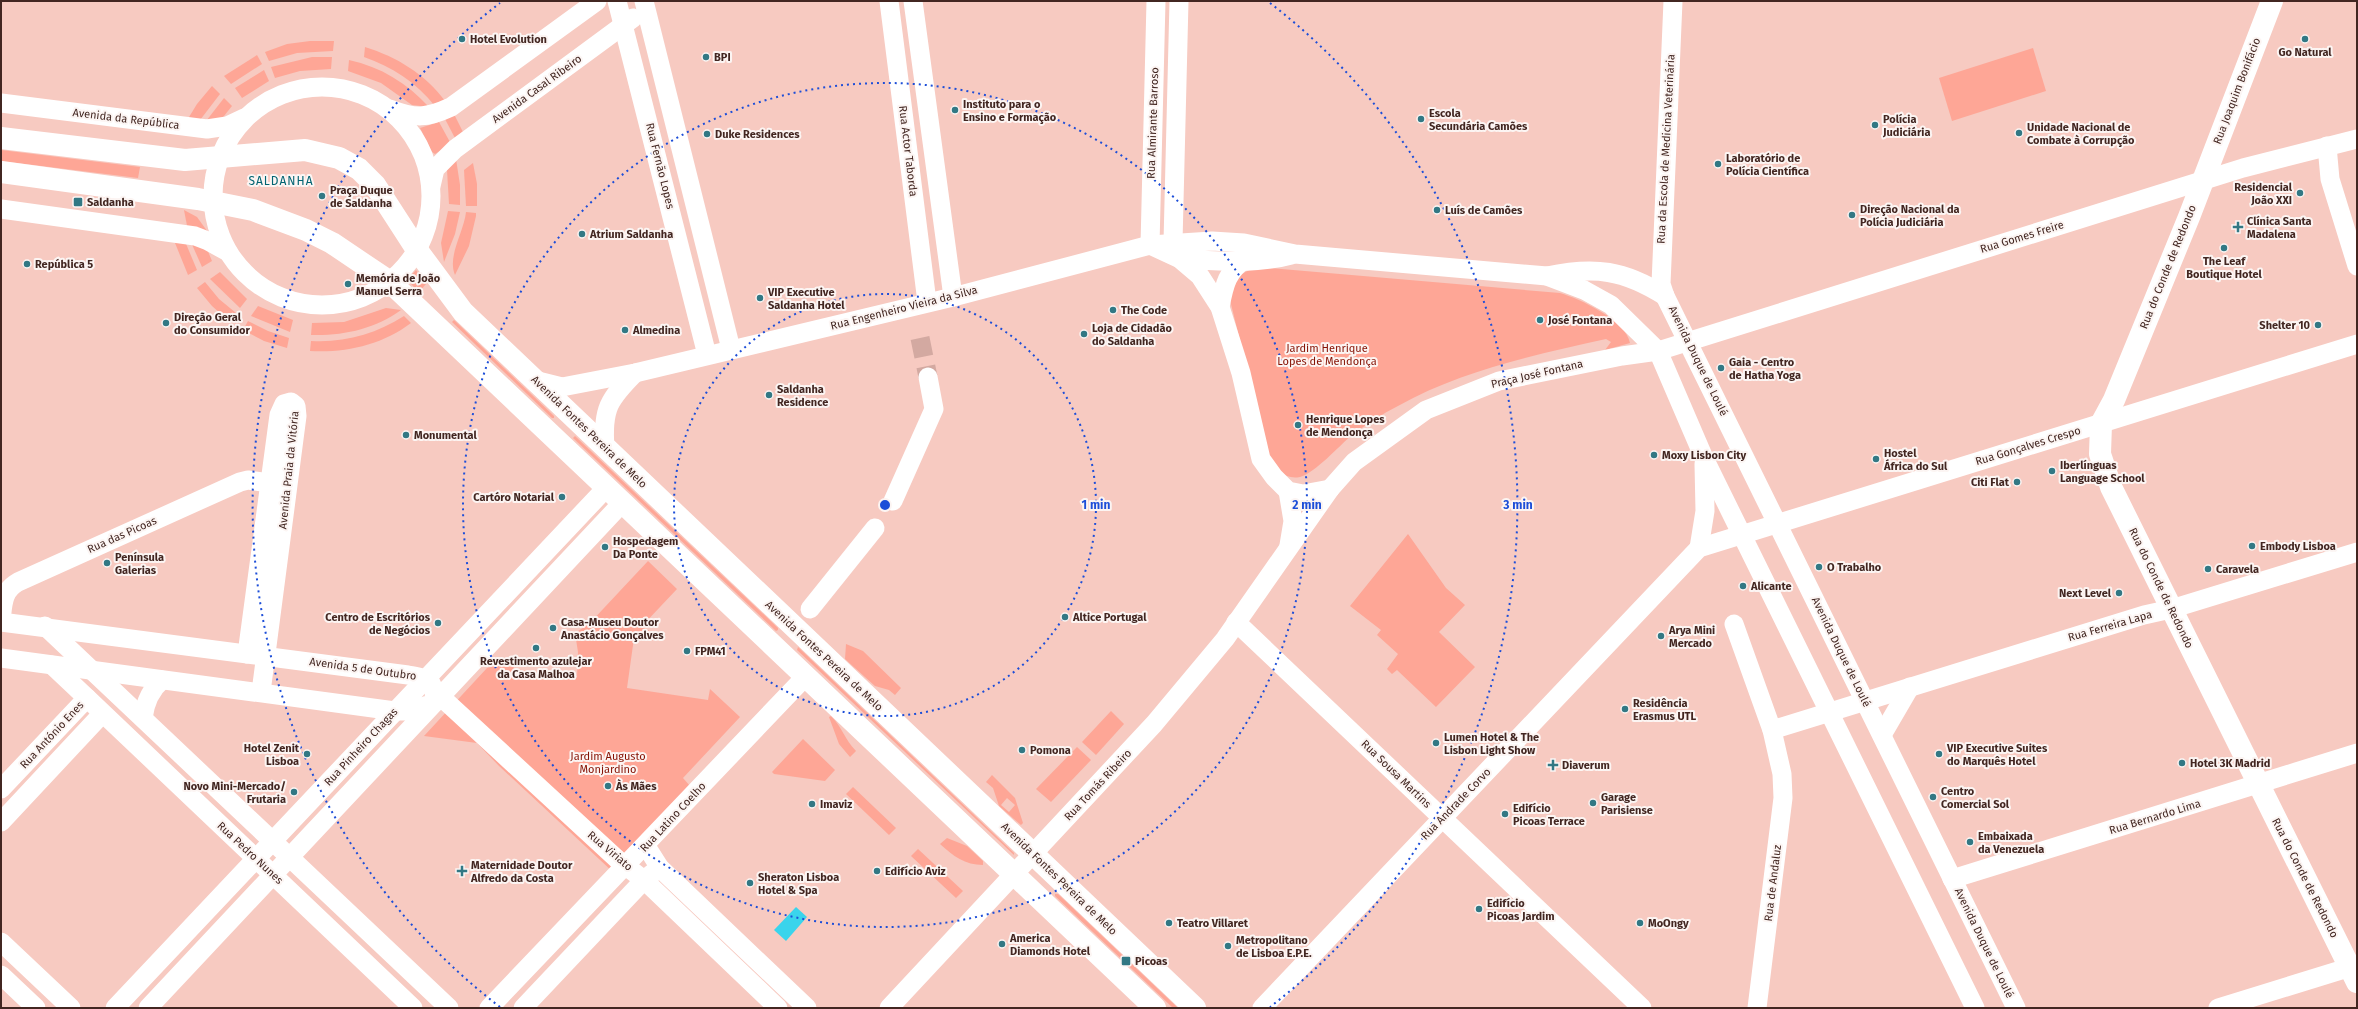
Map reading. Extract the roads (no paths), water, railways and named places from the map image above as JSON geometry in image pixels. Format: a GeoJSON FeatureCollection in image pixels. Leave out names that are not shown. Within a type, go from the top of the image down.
{"type":"FeatureCollection","features":[{"type":"Feature","properties":{"kind":"main road","name":"Rua Joaquim Bonifácio"},"geometry":{"type":"LineString","coordinates":[[2202,181],[2272,1]]}},
{"type":"Feature","properties":{"kind":"main road"},"geometry":{"type":"LineString","coordinates":[[1,138],[185,160],[305,150],[339,158],[359,169],[375,185],[417,250]]}},
{"type":"Feature","properties":{"kind":"main road"},"geometry":{"type":"LineString","coordinates":[[1,172],[213,201],[253,210],[306,230],[357,258],[390,282],[435,323],[1156,1008]]}},
{"type":"Feature","properties":{"kind":"main road","name":"Rua do Conde de Redondo"},"geometry":{"type":"LineString","coordinates":[[2202,181],[2114,400],[2101,424],[2100,454],[2104,471],[2171,610],[2258,785],[2354,972]]}},
{"type":"Feature","properties":{"kind":"main road","name":"Avenida Fontes Pereira de Melo"},"geometry":{"type":"LineString","coordinates":[[417,250],[463,312],[1195,1008]]}},
{"type":"Feature","properties":{"kind":"street"},"geometry":{"type":"LineString","coordinates":[[387,108],[418,117],[429,116],[451,107],[598,1]]}},
{"type":"Feature","properties":{"kind":"street","name":"Rua Fernão Lopes"},"geometry":{"type":"LineString","coordinates":[[617,1],[707,355]]}},
{"type":"Feature","properties":{"kind":"street","name":"Rua Actor Taborda"},"geometry":{"type":"LineString","coordinates":[[889,1],[927,302]]}},
{"type":"Feature","properties":{"kind":"street"},"geometry":{"type":"LineString","coordinates":[[913,1],[953,297]]}},
{"type":"Feature","properties":{"kind":"street","name":"Rua Almirante Barroso"},"geometry":{"type":"LineString","coordinates":[[1150,245],[1156,1]]}},
{"type":"Feature","properties":{"kind":"street","name":"Rua Almirante Barroso"},"geometry":{"type":"LineString","coordinates":[[1176,250],[1179,1]]}},
{"type":"Feature","properties":{"kind":"street","name":"Rua da Escola de Medicina Veterinária"},"geometry":{"type":"LineString","coordinates":[[1665,296],[1660,271],[1673,1]]}},
{"type":"Feature","properties":{"kind":"street"},"geometry":{"type":"LineString","coordinates":[[649,4],[678,138],[731,349]]}},
{"type":"Feature","properties":{"kind":"street","name":"Avenida Casal Ribeiro"},"geometry":{"type":"LineString","coordinates":[[431,188],[435,169],[442,160],[649,4]]}},
{"type":"Feature","properties":{"kind":"street"},"geometry":{"type":"LineString","coordinates":[[314,87],[337,88],[352,91],[373,99],[387,108],[403,123],[416,141],[427,166],[431,188],[430,215],[417,250],[406,265],[390,282],[372,293],[347,303],[325,306],[302,304],[281,298],[262,288],[241,270],[228,252],[217,226],[213,201],[215,177],[220,157],[234,132],[249,115],[276,97],[314,87]]}},
{"type":"Feature","properties":{"kind":"street","name":"Avenida da República"},"geometry":{"type":"LineString","coordinates":[[1,103],[207,129],[227,126],[249,115]]}},
{"type":"Feature","properties":{"kind":"street"},"geometry":{"type":"LineString","coordinates":[[654,144],[678,138]]}},
{"type":"Feature","properties":{"kind":"street","name":"Rua Gomes Freire"},"geometry":{"type":"LineString","coordinates":[[1688,342],[2202,181],[2357,138]]}},
{"type":"Feature","properties":{"kind":"street"},"geometry":{"type":"LineString","coordinates":[[2327,146],[2330,179],[2357,266]]}},
{"type":"Feature","properties":{"kind":"street"},"geometry":{"type":"LineString","coordinates":[[660,168],[684,161]]}},
{"type":"Feature","properties":{"kind":"street"},"geometry":{"type":"LineString","coordinates":[[1,209],[194,236],[208,241],[228,252]]}},
{"type":"Feature","properties":{"kind":"street"},"geometry":{"type":"LineString","coordinates":[[1176,250],[1244,243],[1286,252],[1547,276],[1584,290],[1611,305],[1658,351],[1704,458],[1975,1008]]}},
{"type":"Feature","properties":{"kind":"street"},"geometry":{"type":"LineString","coordinates":[[1150,245],[1239,262]]}},
{"type":"Feature","properties":{"kind":"street","name":"Rua Engenheiro Vieira da Silva"},"geometry":{"type":"LineString","coordinates":[[534,380],[562,387],[635,373],[953,297],[1150,245]]}},
{"type":"Feature","properties":{"kind":"street"},"geometry":{"type":"LineString","coordinates":[[1176,250],[1200,276],[1220,307],[1241,373],[1262,458],[1274,477],[1288,491],[1303,494],[1330,489]]}},
{"type":"Feature","properties":{"kind":"street"},"geometry":{"type":"LineString","coordinates":[[1220,307],[1227,277],[1239,262],[1248,257],[1286,252]]}},
{"type":"Feature","properties":{"kind":"street"},"geometry":{"type":"LineString","coordinates":[[1547,276],[1575,270],[1598,270],[1632,278],[1665,296]]}},
{"type":"Feature","properties":{"kind":"street","name":"Avenida Duque de Loulé"},"geometry":{"type":"LineString","coordinates":[[1665,296],[2016,1008]]}},
{"type":"Feature","properties":{"kind":"street","name":"Praça José Fontana"},"geometry":{"type":"LineString","coordinates":[[1289,547],[1330,489],[1354,462],[1426,410],[1499,381],[1622,356],[1658,351],[1688,342]]}},
{"type":"Feature","properties":{"kind":"street","name":"Rua Gonçalves Crespo"},"geometry":{"type":"LineString","coordinates":[[1699,548],[2357,344]]}},
{"type":"Feature","properties":{"kind":"street"},"geometry":{"type":"LineString","coordinates":[[605,447],[604,426],[606,410],[614,394],[635,373]]}},
{"type":"Feature","properties":{"kind":"street"},"geometry":{"type":"LineString","coordinates":[[893,501],[934,409],[928,377]]}},
{"type":"Feature","properties":{"kind":"street","name":"Avenida Praia da Vitória"},"geometry":{"type":"LineString","coordinates":[[291,402],[296,406],[297,416],[256,654],[270,484],[281,408],[291,402]]}},
{"type":"Feature","properties":{"kind":"street"},"geometry":{"type":"LineString","coordinates":[[1699,548],[1705,511],[1704,458]]}},
{"type":"Feature","properties":{"kind":"street","name":"Rua das Picoas"},"geometry":{"type":"LineString","coordinates":[[1,622],[4,596],[9,589],[18,582],[240,482],[248,480],[270,484]]}},
{"type":"Feature","properties":{"kind":"street","name":"Rua Pinheiro Chagas"},"geometry":{"type":"LineString","coordinates":[[115,1008],[607,487]]}},
{"type":"Feature","properties":{"kind":"street"},"geometry":{"type":"LineString","coordinates":[[1288,491],[1293,521],[1289,547]]}},
{"type":"Feature","properties":{"kind":"street","name":"Rua Pinheiro Chagas"},"geometry":{"type":"LineString","coordinates":[[148,1008],[272,874],[623,502]]}},
{"type":"Feature","properties":{"kind":"street"},"geometry":{"type":"LineString","coordinates":[[810,609],[875,528]]}},
{"type":"Feature","properties":{"kind":"street","name":"Rua Tomás Ribeiro"},"geometry":{"type":"LineString","coordinates":[[889,1008],[1154,724],[1236,622],[1289,547]]}},
{"type":"Feature","properties":{"kind":"street","name":"Rua Andrade Corvo"},"geometry":{"type":"LineString","coordinates":[[1262,1008],[1699,548]]}},
{"type":"Feature","properties":{"kind":"street","name":"Rua Ferreira Lapa"},"geometry":{"type":"LineString","coordinates":[[1772,730],[2144,614],[2171,610],[2357,552]]}},
{"type":"Feature","properties":{"kind":"street","name":"Avenida 5 de Outubro"},"geometry":{"type":"LineString","coordinates":[[1,622],[45,626],[426,678],[433,685],[437,699]]}},
{"type":"Feature","properties":{"kind":"street","name":"Rua Sousa Martins"},"geometry":{"type":"LineString","coordinates":[[1236,622],[1442,818],[1634,1005]]}},
{"type":"Feature","properties":{"kind":"street"},"geometry":{"type":"LineString","coordinates":[[1734,624],[1772,730]]}},
{"type":"Feature","properties":{"kind":"street"},"geometry":{"type":"LineString","coordinates":[[45,626],[449,1008]]}},
{"type":"Feature","properties":{"kind":"street"},"geometry":{"type":"LineString","coordinates":[[256,654],[261,692]]}},
{"type":"Feature","properties":{"kind":"street"},"geometry":{"type":"LineString","coordinates":[[1,658],[395,711],[409,711],[437,699]]}},
{"type":"Feature","properties":{"kind":"street","name":"Rua António Enes"},"geometry":{"type":"LineString","coordinates":[[1,789],[87,698],[52,665]]}},
{"type":"Feature","properties":{"kind":"street","name":"Rua Latino Coelho"},"geometry":{"type":"LineString","coordinates":[[489,1008],[604,886],[628,865],[806,676]]}},
{"type":"Feature","properties":{"kind":"street"},"geometry":{"type":"LineString","coordinates":[[143,718],[149,695],[154,686],[162,680]]}},
{"type":"Feature","properties":{"kind":"street"},"geometry":{"type":"LineString","coordinates":[[1882,735],[1910,687]]}},
{"type":"Feature","properties":{"kind":"street","name":"Rua Pedro Nunes"},"geometry":{"type":"LineString","coordinates":[[87,698],[102,714],[414,1008]]}},
{"type":"Feature","properties":{"kind":"street","name":"Rua Viriato"},"geometry":{"type":"LineString","coordinates":[[437,699],[618,860],[628,865],[778,1008]]}},
{"type":"Feature","properties":{"kind":"street","name":"Rua António Enes"},"geometry":{"type":"LineString","coordinates":[[1,822],[102,714]]}},
{"type":"Feature","properties":{"kind":"street","name":"Rua de Andaluz"},"geometry":{"type":"LineString","coordinates":[[1757,1008],[1784,798],[1782,774],[1772,730]]}},
{"type":"Feature","properties":{"kind":"street","name":"Rua Bernardo Lima"},"geometry":{"type":"LineString","coordinates":[[1952,879],[2357,753]]}},
{"type":"Feature","properties":{"kind":"street"},"geometry":{"type":"LineString","coordinates":[[646,846],[660,868],[807,1008]]}},
{"type":"Feature","properties":{"kind":"street"},"geometry":{"type":"LineString","coordinates":[[523,1008],[644,880],[660,868]]}},
{"type":"Feature","properties":{"kind":"street"},"geometry":{"type":"LineString","coordinates":[[1,942],[71,1008]]}},
{"type":"Feature","properties":{"kind":"street"},"geometry":{"type":"LineString","coordinates":[[2218,1008],[2354,972]]}},
{"type":"Feature","properties":{"kind":"street"},"geometry":{"type":"LineString","coordinates":[[1,975],[36,1008]]}},
{"type":"Feature","properties":{"kind":"water"},"geometry":{"type":"Polygon","coordinates":[[[796,907],[807,917],[786,941],[774,930],[796,907]]]}},
{"type":"Feature","properties":{"kind":"tunnel"},"geometry":{"type":"LineString","coordinates":[[920,338],[928,377]]}},
{"type":"Feature","properties":{"kind":"place","name":"Hotel Evolution"},"geometry":{"type":"Point","coordinates":[462,39]}},
{"type":"Feature","properties":{"kind":"place","name":"Go Natural"},"geometry":{"type":"Point","coordinates":[2305,39]}},
{"type":"Feature","properties":{"kind":"place","name":"BPI"},"geometry":{"type":"Point","coordinates":[706,57]}},
{"type":"Feature","properties":{"kind":"place","name":"Instituto para o Ensino e Formação"},"geometry":{"type":"Point","coordinates":[955,110]}},
{"type":"Feature","properties":{"kind":"place","name":"Escola Secundária Camões"},"geometry":{"type":"Point","coordinates":[1421,119]}},
{"type":"Feature","properties":{"kind":"place","name":"Polícia Judiciária"},"geometry":{"type":"Point","coordinates":[1875,125]}},
{"type":"Feature","properties":{"kind":"place","name":"Unidade Nacional de Combate à Corrupção"},"geometry":{"type":"Point","coordinates":[2019,133]}},
{"type":"Feature","properties":{"kind":"place","name":"Duke Residences"},"geometry":{"type":"Point","coordinates":[707,134]}},
{"type":"Feature","properties":{"kind":"place","name":"Laboratório de Polícia Científica"},"geometry":{"type":"Point","coordinates":[1718,164]}},
{"type":"Feature","properties":{"kind":"place","name":"Residencial João XXI"},"geometry":{"type":"Point","coordinates":[2300,193]}},
{"type":"Feature","properties":{"kind":"place","name":"Praça Duque de Saldanha"},"geometry":{"type":"Point","coordinates":[322,196]}},
{"type":"Feature","properties":{"kind":"place","name":"Saldanha"},"geometry":{"type":"Point","coordinates":[78,202]}},
{"type":"Feature","properties":{"kind":"place","name":"Luís de Camões"},"geometry":{"type":"Point","coordinates":[1437,210]}},
{"type":"Feature","properties":{"kind":"place","name":"Direção Nacional da Polícia Judiciária"},"geometry":{"type":"Point","coordinates":[1852,215]}},
{"type":"Feature","properties":{"kind":"place","name":"Clínica Santa Madalena"},"geometry":{"type":"Point","coordinates":[2238,227]}},
{"type":"Feature","properties":{"kind":"place","name":"Atrium Saldanha"},"geometry":{"type":"Point","coordinates":[582,234]}},
{"type":"Feature","properties":{"kind":"place","name":"The Leaf Boutique Hotel"},"geometry":{"type":"Point","coordinates":[2224,248]}},
{"type":"Feature","properties":{"kind":"place","name":"República 5"},"geometry":{"type":"Point","coordinates":[27,264]}},
{"type":"Feature","properties":{"kind":"place","name":"Memória de João Manuel Serra"},"geometry":{"type":"Point","coordinates":[348,284]}},
{"type":"Feature","properties":{"kind":"place","name":"VIP Executive Saldanha Hotel"},"geometry":{"type":"Point","coordinates":[760,298]}},
{"type":"Feature","properties":{"kind":"place","name":"The Code"},"geometry":{"type":"Point","coordinates":[1113,310]}},
{"type":"Feature","properties":{"kind":"place","name":"José Fontana"},"geometry":{"type":"Point","coordinates":[1540,320]}},
{"type":"Feature","properties":{"kind":"place","name":"Direção Geral do Consumidor"},"geometry":{"type":"Point","coordinates":[166,323]}},
{"type":"Feature","properties":{"kind":"place","name":"Shelter 10"},"geometry":{"type":"Point","coordinates":[2318,325]}},
{"type":"Feature","properties":{"kind":"place","name":"Almedina"},"geometry":{"type":"Point","coordinates":[625,330]}},
{"type":"Feature","properties":{"kind":"place","name":"Loja de Cidadão do Saldanha"},"geometry":{"type":"Point","coordinates":[1084,334]}},
{"type":"Feature","properties":{"kind":"place","name":"Gaia - Centro de Hatha Yoga"},"geometry":{"type":"Point","coordinates":[1721,368]}},
{"type":"Feature","properties":{"kind":"place","name":"Saldanha Residence"},"geometry":{"type":"Point","coordinates":[769,395]}},
{"type":"Feature","properties":{"kind":"place","name":"Henrique Lopes de Mendonça"},"geometry":{"type":"Point","coordinates":[1298,425]}},
{"type":"Feature","properties":{"kind":"place","name":"Monumental"},"geometry":{"type":"Point","coordinates":[406,435]}},
{"type":"Feature","properties":{"kind":"place","name":"Moxy Lisbon City"},"geometry":{"type":"Point","coordinates":[1654,455]}},
{"type":"Feature","properties":{"kind":"place","name":"Hostel África do Sul"},"geometry":{"type":"Point","coordinates":[1876,459]}},
{"type":"Feature","properties":{"kind":"place","name":"Iberlínguas Language School"},"geometry":{"type":"Point","coordinates":[2052,471]}},
{"type":"Feature","properties":{"kind":"place","name":"Citi Flat"},"geometry":{"type":"Point","coordinates":[2017,482]}},
{"type":"Feature","properties":{"kind":"place","name":"Cartóro Notarial"},"geometry":{"type":"Point","coordinates":[562,497]}},
{"type":"Feature","properties":{"kind":"place","name":"Embody Lisboa"},"geometry":{"type":"Point","coordinates":[2252,546]}},
{"type":"Feature","properties":{"kind":"place","name":"Hospedagem Da Ponte"},"geometry":{"type":"Point","coordinates":[605,547]}},
{"type":"Feature","properties":{"kind":"place","name":"Península Galerias"},"geometry":{"type":"Point","coordinates":[107,563]}},
{"type":"Feature","properties":{"kind":"place","name":"O Trabalho"},"geometry":{"type":"Point","coordinates":[1819,567]}},
{"type":"Feature","properties":{"kind":"place","name":"Caravela"},"geometry":{"type":"Point","coordinates":[2208,569]}},
{"type":"Feature","properties":{"kind":"place","name":"Alicante"},"geometry":{"type":"Point","coordinates":[1743,586]}},
{"type":"Feature","properties":{"kind":"place","name":"Next Level"},"geometry":{"type":"Point","coordinates":[2119,593]}},
{"type":"Feature","properties":{"kind":"place","name":"Altice Portugal"},"geometry":{"type":"Point","coordinates":[1065,617]}},
{"type":"Feature","properties":{"kind":"place","name":"Centro de Escritórios de Negócios"},"geometry":{"type":"Point","coordinates":[438,623]}},
{"type":"Feature","properties":{"kind":"place","name":"Casa-Museu Doutor Anastácio Gonçalves"},"geometry":{"type":"Point","coordinates":[553,628]}},
{"type":"Feature","properties":{"kind":"place","name":"Arya Mini Mercado"},"geometry":{"type":"Point","coordinates":[1661,636]}},
{"type":"Feature","properties":{"kind":"place","name":"Revestimento azulejar da Casa Malhoa"},"geometry":{"type":"Point","coordinates":[536,648]}},
{"type":"Feature","properties":{"kind":"place","name":"FPM41"},"geometry":{"type":"Point","coordinates":[687,651]}},
{"type":"Feature","properties":{"kind":"place","name":"Residência Erasmus UTL"},"geometry":{"type":"Point","coordinates":[1625,709]}},
{"type":"Feature","properties":{"kind":"place","name":"Lumen Hotel & The Lisbon Light Show"},"geometry":{"type":"Point","coordinates":[1436,743]}},
{"type":"Feature","properties":{"kind":"place","name":"Pomona"},"geometry":{"type":"Point","coordinates":[1022,750]}},
{"type":"Feature","properties":{"kind":"place","name":"Hotel Zenit Lisboa"},"geometry":{"type":"Point","coordinates":[307,754]}},
{"type":"Feature","properties":{"kind":"place","name":"VIP Executive Suites do Marquês Hotel"},"geometry":{"type":"Point","coordinates":[1939,754]}},
{"type":"Feature","properties":{"kind":"place","name":"Hotel 3K Madrid"},"geometry":{"type":"Point","coordinates":[2182,763]}},
{"type":"Feature","properties":{"kind":"place","name":"Diaverum"},"geometry":{"type":"Point","coordinates":[1553,765]}},
{"type":"Feature","properties":{"kind":"place","name":"Às Mães"},"geometry":{"type":"Point","coordinates":[608,786]}},
{"type":"Feature","properties":{"kind":"place","name":"Novo Mini-Mercado/ Frutaria"},"geometry":{"type":"Point","coordinates":[294,792]}},
{"type":"Feature","properties":{"kind":"place","name":"Centro Comercial Sol"},"geometry":{"type":"Point","coordinates":[1933,797]}},
{"type":"Feature","properties":{"kind":"place","name":"Garage Parisiense"},"geometry":{"type":"Point","coordinates":[1593,803]}},
{"type":"Feature","properties":{"kind":"place","name":"Imaviz"},"geometry":{"type":"Point","coordinates":[812,804]}},
{"type":"Feature","properties":{"kind":"place","name":"Edifício Picoas Terrace"},"geometry":{"type":"Point","coordinates":[1505,814]}},
{"type":"Feature","properties":{"kind":"place","name":"Embaixada da Venezuela"},"geometry":{"type":"Point","coordinates":[1970,842]}},
{"type":"Feature","properties":{"kind":"place","name":"Maternidade Doutor Alfredo da Costa"},"geometry":{"type":"Point","coordinates":[462,871]}},
{"type":"Feature","properties":{"kind":"place","name":"Edifício Aviz"},"geometry":{"type":"Point","coordinates":[877,871]}},
{"type":"Feature","properties":{"kind":"place","name":"Sheraton Lisboa Hotel & Spa"},"geometry":{"type":"Point","coordinates":[750,883]}},
{"type":"Feature","properties":{"kind":"place","name":"Edifício Picoas Jardim"},"geometry":{"type":"Point","coordinates":[1479,909]}},
{"type":"Feature","properties":{"kind":"place","name":"Teatro Villaret"},"geometry":{"type":"Point","coordinates":[1169,923]}},
{"type":"Feature","properties":{"kind":"place","name":"MoOngy"},"geometry":{"type":"Point","coordinates":[1640,923]}},
{"type":"Feature","properties":{"kind":"place","name":"America Diamonds Hotel"},"geometry":{"type":"Point","coordinates":[1002,944]}},
{"type":"Feature","properties":{"kind":"place","name":"Metropolitano de Lisboa E.P.E."},"geometry":{"type":"Point","coordinates":[1228,946]}},
{"type":"Feature","properties":{"kind":"place","name":"Picoas"},"geometry":{"type":"Point","coordinates":[1126,961]}},
{"type":"Feature","properties":{"kind":"district","name":"SALDANHA"},"geometry":{"type":"Point","coordinates":[281,181]}},
{"type":"Feature","properties":{"kind":"park label","name":"Jardim Henrique Lopes de Mendonça"},"geometry":{"type":"Point","coordinates":[1327,354]}},
{"type":"Feature","properties":{"kind":"park label","name":"Jardim Augusto Monjardino"},"geometry":{"type":"Point","coordinates":[608,762]}}]}
